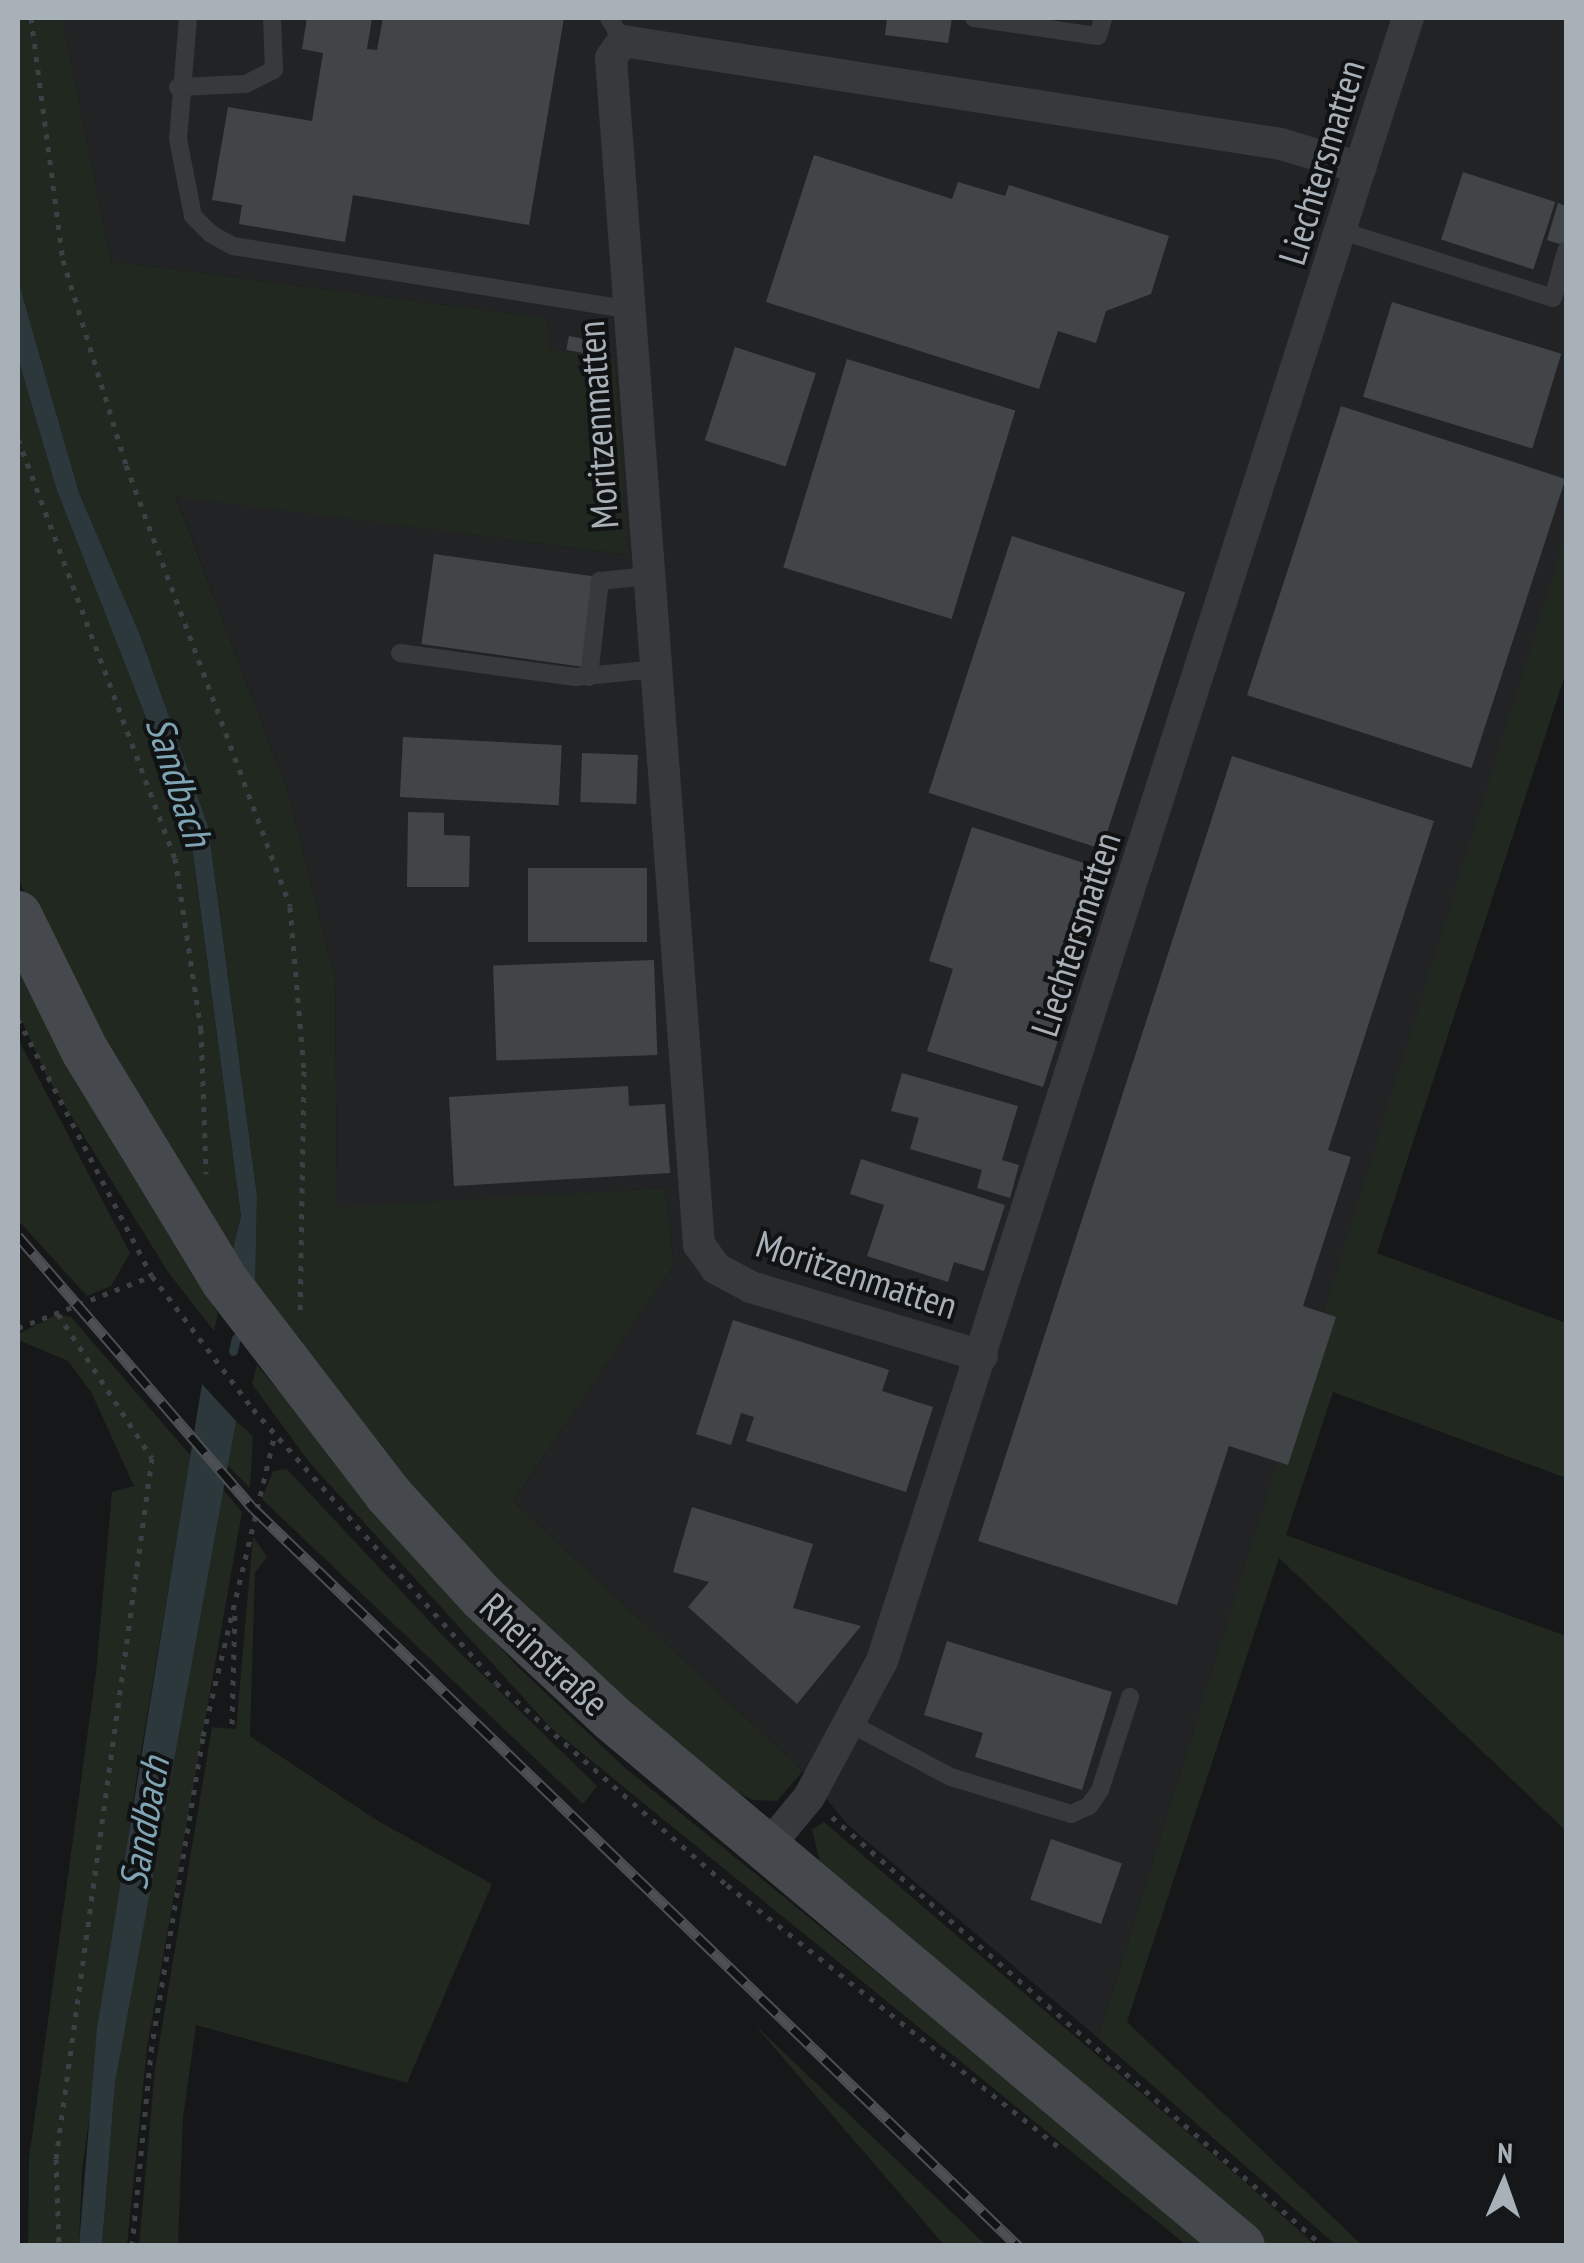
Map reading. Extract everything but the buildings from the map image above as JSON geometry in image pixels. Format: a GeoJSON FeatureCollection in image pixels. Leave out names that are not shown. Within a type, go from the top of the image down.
{"type":"FeatureCollection","features":[{"type":"Feature","properties":{"kind":"street","name":"Liechtersmatten"},"geometry":{"type":"LineString","coordinates":[[766,1849],[809,1797],[853,1725],[882,1661],[1408,18]]}},
{"type":"Feature","properties":{"kind":"street","name":"Moritzenmatten"},"geometry":{"type":"LineString","coordinates":[[982,1356],[752,1287],[716,1268],[699,1245],[628,309],[611,58],[616,29],[1281,144],[1360,168]]}},
{"type":"Feature","properties":{"kind":"street","name":"Rheinstraße"},"geometry":{"type":"LineString","coordinates":[[18,915],[85,1051],[224,1280],[388,1494],[483,1598],[766,1849],[1241,2246]]}},
{"type":"Feature","properties":{"kind":"lane"},"geometry":{"type":"LineString","coordinates":[[188,18],[178,87],[178,139],[194,216],[233,246],[628,309]]}},
{"type":"Feature","properties":{"kind":"lane"},"geometry":{"type":"LineString","coordinates":[[178,87],[246,84],[274,70],[272,18]]}},
{"type":"Feature","properties":{"kind":"lane"},"geometry":{"type":"LineString","coordinates":[[974,18],[1098,36],[1103,18]]}},
{"type":"Feature","properties":{"kind":"lane"},"geometry":{"type":"LineString","coordinates":[[1342,230],[1554,298],[1566,252]]}},
{"type":"Feature","properties":{"kind":"lane"},"geometry":{"type":"LineString","coordinates":[[590,677],[600,581],[649,576]]}},
{"type":"Feature","properties":{"kind":"lane"},"geometry":{"type":"LineString","coordinates":[[400,653],[590,677],[656,669]]}},
{"type":"Feature","properties":{"kind":"lane"},"geometry":{"type":"LineString","coordinates":[[853,1725],[951,1777],[1072,1814],[1089,1806],[1100,1790],[1130,1697]]}},
{"type":"Feature","properties":{"kind":"path"},"geometry":{"type":"LineString","coordinates":[[31,18],[63,260],[126,465],[290,907],[304,1071],[306,1228],[304,1297],[280,1357]]}},
{"type":"Feature","properties":{"kind":"path"},"geometry":{"type":"LineString","coordinates":[[18,438],[175,858],[202,1029],[207,1163],[203,1200],[185,1221]]}},
{"type":"Feature","properties":{"kind":"path"},"geometry":{"type":"LineString","coordinates":[[18,1018],[152,1276],[207,1352],[275,1434],[496,1683],[606,1786],[1072,2157]]}},
{"type":"Feature","properties":{"kind":"path"},"geometry":{"type":"LineString","coordinates":[[18,1328],[152,1276]]}},
{"type":"Feature","properties":{"kind":"path"},"geometry":{"type":"LineString","coordinates":[[58,1314],[152,1458],[56,2159],[58,2246]]}},
{"type":"Feature","properties":{"kind":"path"},"geometry":{"type":"LineString","coordinates":[[132,2246],[151,2051],[204,1736],[275,1434]]}},
{"type":"Feature","properties":{"kind":"path"},"geometry":{"type":"LineString","coordinates":[[232,1724],[236,1600]]}},
{"type":"Feature","properties":{"kind":"path"},"geometry":{"type":"LineString","coordinates":[[809,1797],[1323,2246]]}},
{"type":"Feature","properties":{"kind":"shaded area"},"geometry":{"type":"Polygon","coordinates":[[[18,18],[62,18],[111,261],[547,318],[548,349],[615,358],[628,555],[176,497],[287,789],[335,977],[337,1207],[665,1188],[674,1265],[513,1501],[803,1771],[777,1801],[753,1800],[732,1790],[510,1603],[442,1534],[255,1291],[257,1196],[208,826],[140,635],[79,493],[18,280],[18,18]]]}},
{"type":"Feature","properties":{"kind":"shaded area"},"geometry":{"type":"Polygon","coordinates":[[[62,18],[1566,18],[1566,538],[1098,2038],[848,1825],[803,1771],[513,1501],[674,1265],[665,1188],[337,1208],[335,976],[287,789],[176,496],[627,555],[615,359],[547,349],[546,318],[111,261],[62,18]]]}},
{"type":"Feature","properties":{"kind":"shaded area"},"geometry":{"type":"Polygon","coordinates":[[[18,358],[56,488],[190,830],[241,1216],[232,1253],[59,968],[18,879],[18,358]]]}},
{"type":"Feature","properties":{"kind":"shaded area"},"geometry":{"type":"Polygon","coordinates":[[[1566,534],[1566,672],[1377,1253],[1566,1323],[1566,1478],[1333,1392],[1286,1535],[1566,1636],[1566,1831],[1279,1558],[1127,2022],[1362,2245],[1336,2245],[1098,2038],[1566,534]]]}},
{"type":"Feature","properties":{"kind":"shaded area"},"geometry":{"type":"Polygon","coordinates":[[[18,954],[120,1155],[218,1313],[214,1331],[168,1272],[46,1075],[18,1012],[18,954]]]}},
{"type":"Feature","properties":{"kind":"shaded area"},"geometry":{"type":"Polygon","coordinates":[[[18,1039],[130,1253],[111,1286],[87,1296],[18,1220],[18,1039]]]}},
{"type":"Feature","properties":{"kind":"shaded area"},"geometry":{"type":"Polygon","coordinates":[[[58,1314],[71,1317],[191,1456],[137,1775],[82,2171],[79,2245],[28,2245],[29,2158],[96,1672],[112,1492],[134,1486],[91,1392],[68,1361],[18,1340],[18,1334],[58,1314]]]}},
{"type":"Feature","properties":{"kind":"shaded area"},"geometry":{"type":"Polygon","coordinates":[[[257,1365],[440,1582],[519,1668],[624,1767],[1212,2245],[1186,2245],[550,1727],[309,1462],[252,1384],[257,1365]]]}},
{"type":"Feature","properties":{"kind":"shaded area"},"geometry":{"type":"Polygon","coordinates":[[[236,1421],[253,1436],[250,1488],[226,1464],[236,1421]]]}},
{"type":"Feature","properties":{"kind":"shaded area"},"geometry":{"type":"Polygon","coordinates":[[[287,1469],[446,1639],[597,1786],[583,1804],[262,1499],[273,1471],[287,1469]]]}},
{"type":"Feature","properties":{"kind":"shaded area"},"geometry":{"type":"Polygon","coordinates":[[[220,1486],[242,1512],[147,2048],[127,2245],[102,2246],[115,2083],[220,1486]]]}},
{"type":"Feature","properties":{"kind":"shaded area"},"geometry":{"type":"Polygon","coordinates":[[[253,1536],[267,1557],[255,1573],[250,1736],[378,1821],[492,1884],[407,2083],[196,2025],[183,2118],[178,2245],[139,2245],[155,2069],[212,1727],[236,1729],[253,1536]]]}},
{"type":"Feature","properties":{"kind":"shaded area"},"geometry":{"type":"Polygon","coordinates":[[[824,1822],[1315,2245],[1263,2245],[821,1867],[812,1829],[824,1822]]]}},
{"type":"Feature","properties":{"kind":"shaded area"},"geometry":{"type":"Polygon","coordinates":[[[753,2023],[986,2245],[944,2245],[753,2023]]]}},
{"type":"Feature","properties":{"kind":"water"},"geometry":{"type":"Polygon","coordinates":[[[18,280],[79,493],[140,635],[208,826],[257,1196],[255,1291],[232,1253],[241,1216],[190,830],[56,488],[18,358],[18,280]]]}},
{"type":"Feature","properties":{"kind":"water"},"geometry":{"type":"Polygon","coordinates":[[[202,1384],[236,1421],[115,2083],[102,2245],[79,2245],[97,2029],[202,1384]]]}},
{"type":"Feature","properties":{"kind":"waterway","name":"Sandbach"},"geometry":{"type":"LineString","coordinates":[[233,1351],[236,1338]]}},
{"type":"Feature","properties":{"kind":"railway"},"geometry":{"type":"LineString","coordinates":[[18,1236],[254,1509],[1018,2246]]}}]}
